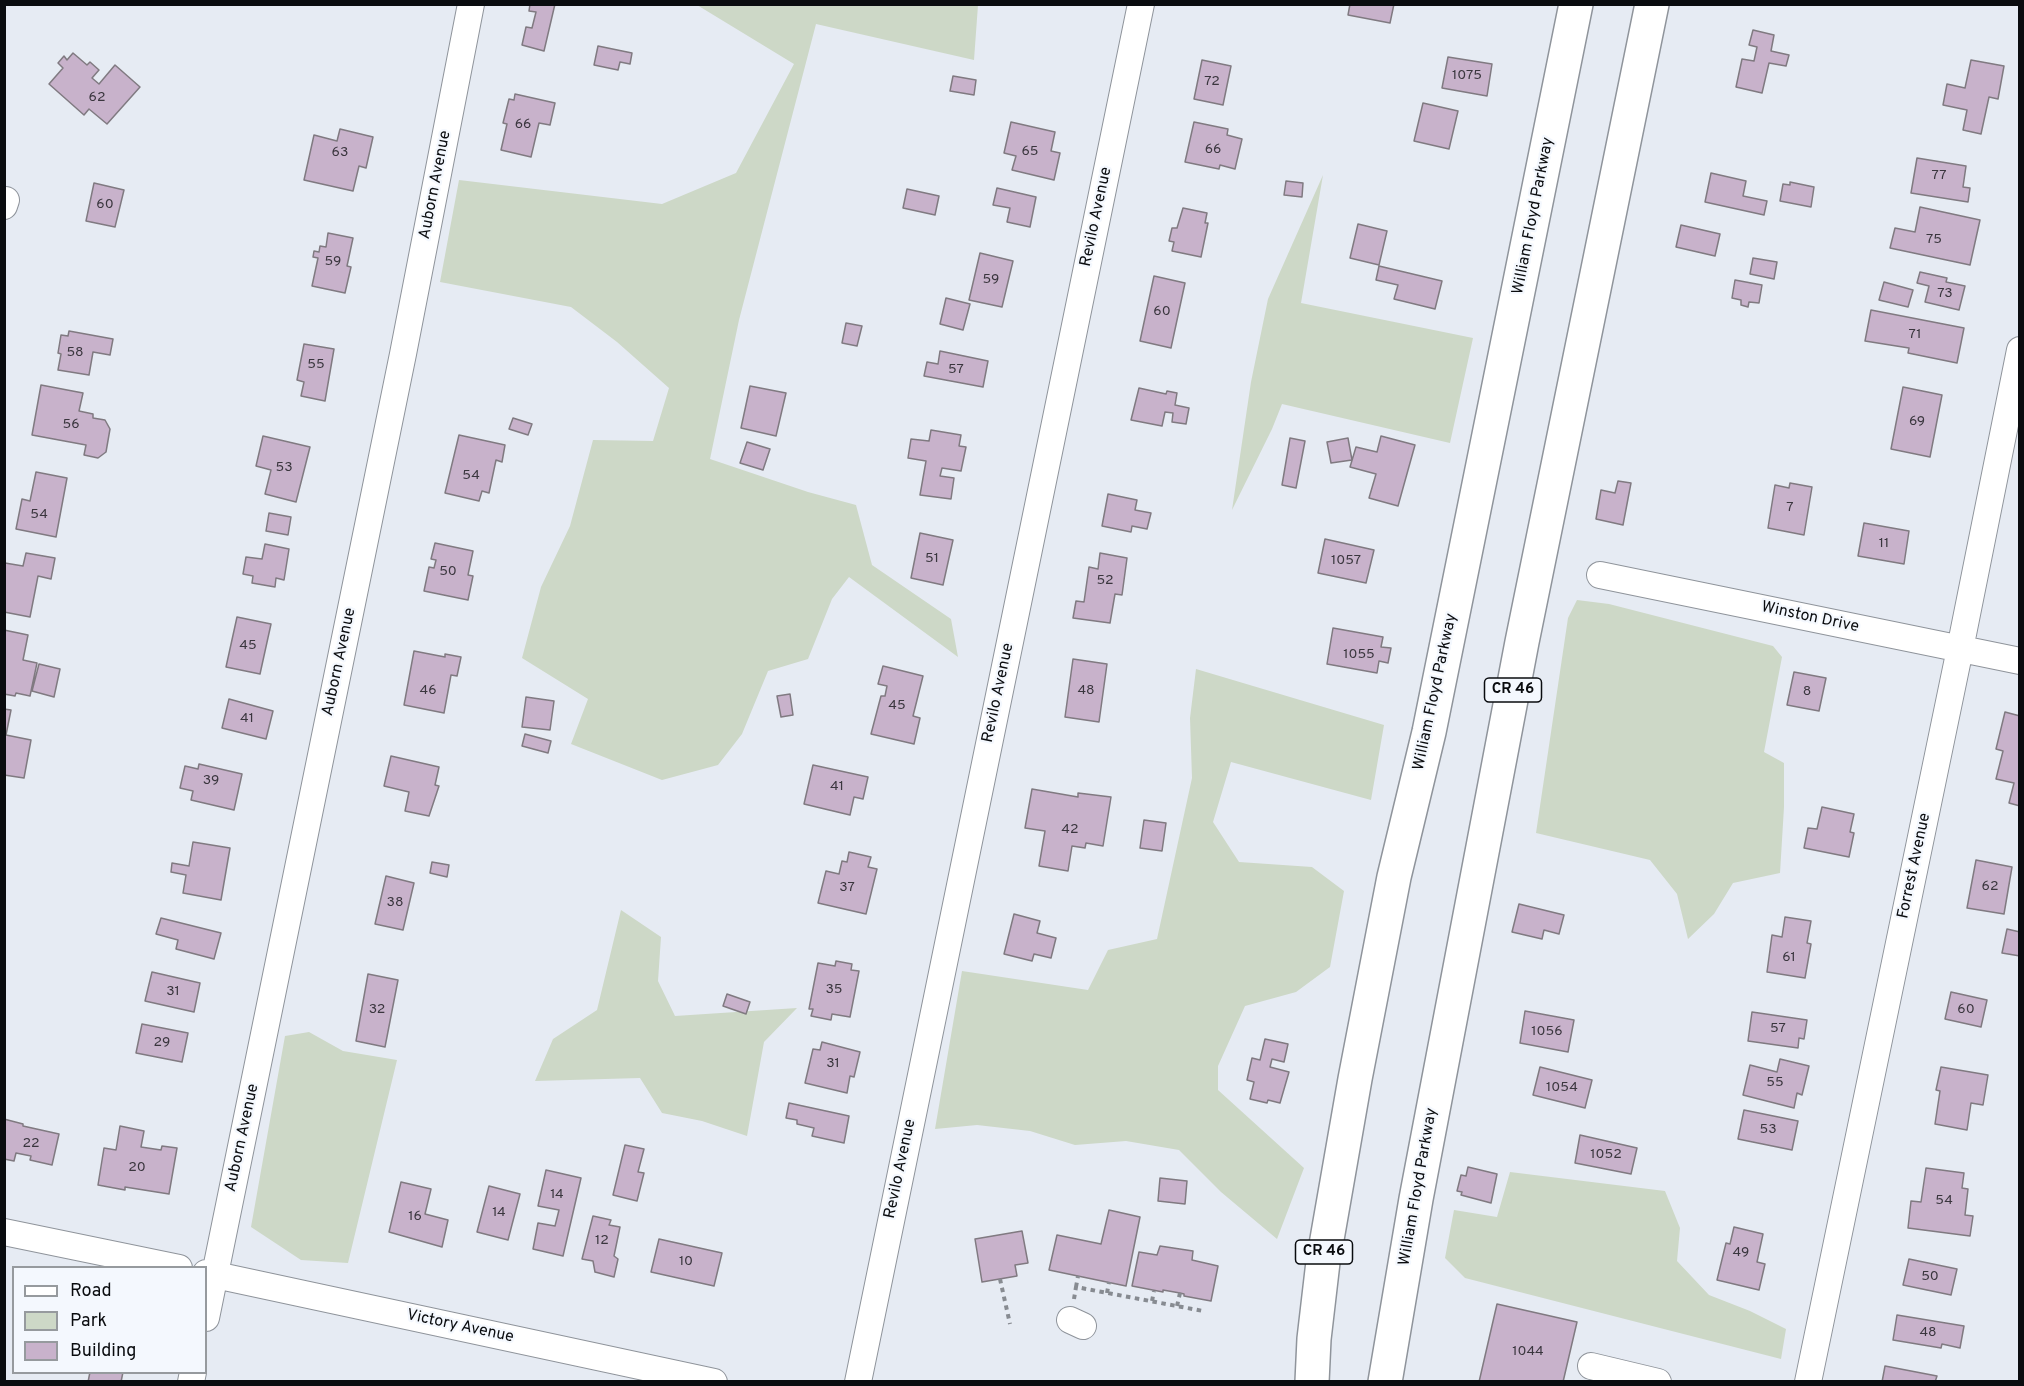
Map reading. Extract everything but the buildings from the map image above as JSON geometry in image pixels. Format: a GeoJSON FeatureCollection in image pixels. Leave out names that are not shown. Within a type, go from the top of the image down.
{"type":"FeatureCollection","features":[{"type":"Feature","properties":{"kind":"highway","name":"William Floyd Parkway"},"geometry":{"type":"LineString","coordinates":[[1312,1382],[1314,1340],[1323,1262],[1354,1078],[1394,877],[1429,732],[1576,4]]}},
{"type":"Feature","properties":{"kind":"highway","name":"William Floyd Parkway"},"geometry":{"type":"LineString","coordinates":[[1385,1382],[1416,1199],[1520,654],[1652,4]]}},
{"type":"Feature","properties":{"kind":"street","name":"Auborn Avenue"},"geometry":{"type":"LineString","coordinates":[[207,1307],[210,1274],[401,366],[471,4]]}},
{"type":"Feature","properties":{"kind":"street","name":"Revilo Avenue"},"geometry":{"type":"LineString","coordinates":[[858,1382],[1141,4]]}},
{"type":"Feature","properties":{"kind":"street","name":"Forrest Avenue"},"geometry":{"type":"LineString","coordinates":[[1808,1382],[1960,649],[2019,350]]}},
{"type":"Feature","properties":{"kind":"street","name":"Winston Drive"},"geometry":{"type":"LineString","coordinates":[[1600,575],[2019,661]]}},
{"type":"Feature","properties":{"kind":"street"},"geometry":{"type":"LineString","coordinates":[[4,1232],[169,1266]]}},
{"type":"Feature","properties":{"kind":"street","name":"Victory Avenue"},"geometry":{"type":"LineString","coordinates":[[210,1274],[714,1382]]}},
{"type":"Feature","properties":{"kind":"street"},"geometry":{"type":"LineString","coordinates":[[1591,1366],[1658,1382]]}},
{"type":"Feature","properties":{"kind":"path"},"geometry":{"type":"LineString","coordinates":[[1077,1323],[1078,1276]]}},
{"type":"Feature","properties":{"kind":"path"},"geometry":{"type":"LineString","coordinates":[[1000,1279],[1010,1324]]}},
{"type":"Feature","properties":{"kind":"path"},"geometry":{"type":"LineString","coordinates":[[1107,1293],[1109,1282]]}},
{"type":"Feature","properties":{"kind":"path"},"geometry":{"type":"LineString","coordinates":[[1076,1287],[1203,1311]]}},
{"type":"Feature","properties":{"kind":"path"},"geometry":{"type":"LineString","coordinates":[[1152,1301],[1154,1291]]}},
{"type":"Feature","properties":{"kind":"path"},"geometry":{"type":"LineString","coordinates":[[1177,1306],[1180,1293]]}},
{"type":"Feature","properties":{"kind":"green space"},"geometry":{"type":"Polygon","coordinates":[[[697,5],[978,5],[974,60],[816,24],[739,320],[710,459],[808,492],[856,505],[872,565],[951,619],[958,657],[849,577],[832,599],[808,659],[768,671],[742,734],[718,765],[662,780],[571,744],[588,699],[522,658],[541,587],[570,526],[593,440],[653,441],[669,388],[617,342],[571,307],[440,282],[459,180],[662,204],[736,173],[794,64],[697,5]]]}},
{"type":"Feature","properties":{"kind":"green space"},"geometry":{"type":"Polygon","coordinates":[[[1323,175],[1301,303],[1473,338],[1450,443],[1282,404],[1232,510],[1251,382],[1268,299],[1323,175]]]}},
{"type":"Feature","properties":{"kind":"green space"},"geometry":{"type":"Polygon","coordinates":[[[1577,600],[1609,604],[1773,646],[1782,657],[1764,752],[1784,763],[1780,873],[1733,883],[1714,914],[1688,939],[1677,894],[1650,860],[1536,833],[1568,618],[1577,600]]]}},
{"type":"Feature","properties":{"kind":"green space"},"geometry":{"type":"Polygon","coordinates":[[[1196,669],[1384,725],[1371,800],[1231,762],[1213,822],[1239,862],[1312,867],[1344,891],[1330,967],[1296,992],[1245,1006],[1218,1066],[1218,1090],[1304,1168],[1277,1239],[1221,1192],[1179,1150],[1126,1141],[1075,1145],[1030,1131],[977,1125],[935,1129],[962,971],[1088,990],[1108,950],[1157,939],[1192,778],[1190,718],[1196,669]]]}},
{"type":"Feature","properties":{"kind":"green space"},"geometry":{"type":"Polygon","coordinates":[[[621,910],[661,937],[658,981],[675,1016],[797,1008],[764,1042],[747,1136],[702,1121],[662,1113],[640,1078],[535,1081],[553,1039],[597,1010],[621,910]]]}},
{"type":"Feature","properties":{"kind":"green space"},"geometry":{"type":"Polygon","coordinates":[[[309,1032],[343,1051],[397,1060],[348,1263],[301,1260],[251,1227],[285,1036],[309,1032]]]}},
{"type":"Feature","properties":{"kind":"green space"},"geometry":{"type":"Polygon","coordinates":[[[1510,1172],[1665,1191],[1680,1228],[1677,1261],[1709,1295],[1750,1311],[1786,1329],[1781,1359],[1465,1278],[1445,1258],[1454,1210],[1497,1217],[1510,1172]]]}}]}
